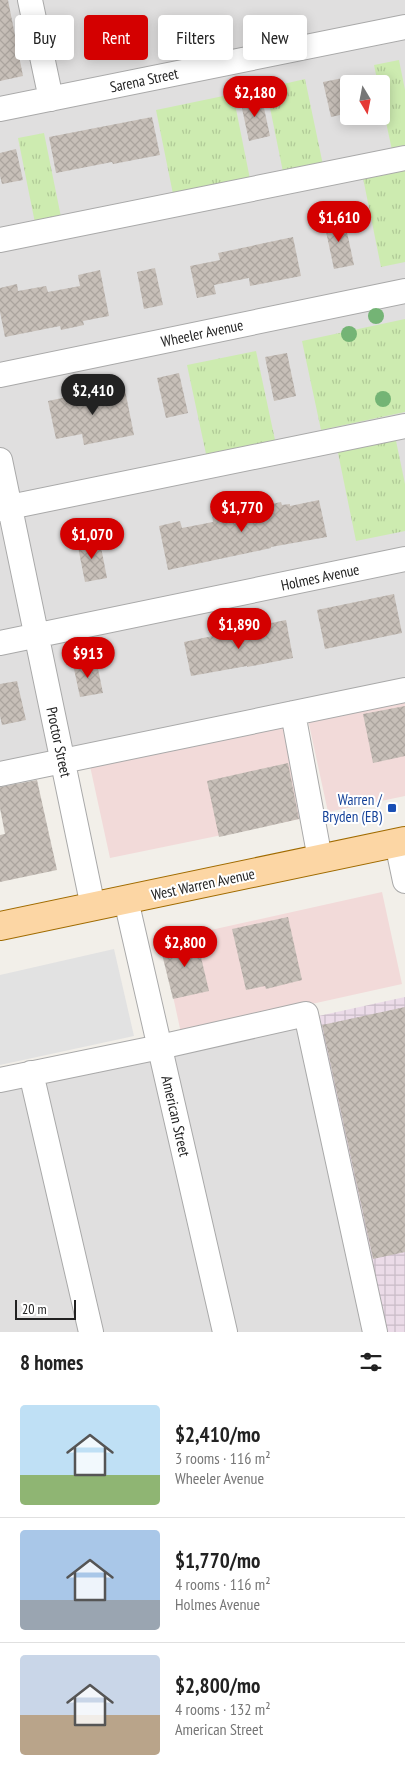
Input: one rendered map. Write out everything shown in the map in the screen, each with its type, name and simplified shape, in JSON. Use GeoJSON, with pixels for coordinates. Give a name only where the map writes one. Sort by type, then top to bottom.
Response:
{"type":"FeatureCollection","features":[{"type":"Feature","properties":{"kind":"main road","name":"West Warren Avenue"},"geometry":{"type":"LineString","coordinates":[[0,926],[401,842]]}},
{"type":"Feature","properties":{"kind":"street"},"geometry":{"type":"LineString","coordinates":[[30,0],[51,99]]}},
{"type":"Feature","properties":{"kind":"street","name":"Sarena Street"},"geometry":{"type":"LineString","coordinates":[[0,109],[405,27]]}},
{"type":"Feature","properties":{"kind":"street"},"geometry":{"type":"LineString","coordinates":[[0,240],[405,158]]}},
{"type":"Feature","properties":{"kind":"street","name":"Wheeler Avenue"},"geometry":{"type":"LineString","coordinates":[[0,375],[405,291]]}},
{"type":"Feature","properties":{"kind":"street"},"geometry":{"type":"LineString","coordinates":[[5,508],[405,426]]}},
{"type":"Feature","properties":{"kind":"street","name":"Proctor Street"},"geometry":{"type":"LineString","coordinates":[[0,460],[5,508],[36,635],[93,907]]}},
{"type":"Feature","properties":{"kind":"street","name":"Holmes Avenue"},"geometry":{"type":"LineString","coordinates":[[0,643],[405,559]]}},
{"type":"Feature","properties":{"kind":"street"},"geometry":{"type":"LineString","coordinates":[[0,774],[405,690]]}},
{"type":"Feature","properties":{"kind":"street"},"geometry":{"type":"LineString","coordinates":[[293,713],[320,859]]}},
{"type":"Feature","properties":{"kind":"street"},"geometry":{"type":"LineString","coordinates":[[401,842],[405,881]]}},
{"type":"Feature","properties":{"kind":"street","name":"American Street"},"geometry":{"type":"LineString","coordinates":[[126,900],[225,1332]]}},
{"type":"Feature","properties":{"kind":"street"},"geometry":{"type":"LineString","coordinates":[[0,1080],[306,1014],[375,1332]]}},
{"type":"Feature","properties":{"kind":"street"},"geometry":{"type":"LineString","coordinates":[[31,1073],[91,1332]]}},
{"type":"Feature","properties":{"kind":"shaded area"},"geometry":{"type":"Polygon","coordinates":[[[0,0],[405,0],[405,694],[0,779],[0,0]]]}},
{"type":"Feature","properties":{"kind":"shaded area"},"geometry":{"type":"Polygon","coordinates":[[[405,694],[405,796],[328,812],[307,715],[405,694]]]}},
{"type":"Feature","properties":{"kind":"shaded area"},"geometry":{"type":"Polygon","coordinates":[[[284,725],[304,818],[110,858],[90,766],[284,725]]]}},
{"type":"Feature","properties":{"kind":"shaded area"},"geometry":{"type":"Polygon","coordinates":[[[382,892],[402,984],[181,1033],[161,941],[382,892]]]}},
{"type":"Feature","properties":{"kind":"shaded area"},"geometry":{"type":"Polygon","coordinates":[[[114,949],[134,1036],[0,1065],[0,975],[114,949]]]}},
{"type":"Feature","properties":{"kind":"shaded area"},"geometry":{"type":"Polygon","coordinates":[[[405,997],[405,1332],[384,1332],[314,1017],[405,997]]]}},
{"type":"Feature","properties":{"kind":"shaded area"},"geometry":{"type":"Polygon","coordinates":[[[303,1026],[372,1332],[0,1332],[0,1088],[303,1026]]]}},
{"type":"Feature","properties":{"kind":"green space"},"geometry":{"type":"Polygon","coordinates":[[[399,60],[405,90],[405,147],[392,150],[387,125],[390,125],[390,75],[376,75],[374,65],[399,60]]]}},
{"type":"Feature","properties":{"kind":"green space"},"geometry":{"type":"Polygon","coordinates":[[[305,79],[323,165],[283,172],[266,88],[305,79]]]}},
{"type":"Feature","properties":{"kind":"green space"},"geometry":{"type":"Polygon","coordinates":[[[233,94],[250,179],[173,194],[156,110],[233,94]]]}},
{"type":"Feature","properties":{"kind":"green space"},"geometry":{"type":"Polygon","coordinates":[[[44,133],[61,217],[35,223],[18,138],[44,133]]]}},
{"type":"Feature","properties":{"kind":"green space"},"geometry":{"type":"Polygon","coordinates":[[[405,169],[405,262],[381,267],[363,178],[405,169]]]}},
{"type":"Feature","properties":{"kind":"green space"},"geometry":{"type":"Polygon","coordinates":[[[405,319],[405,412],[321,430],[302,341],[405,319]]]}},
{"type":"Feature","properties":{"kind":"green space"},"geometry":{"type":"Polygon","coordinates":[[[256,351],[275,440],[206,454],[187,365],[256,351]]]}},
{"type":"Feature","properties":{"kind":"green space"},"geometry":{"type":"Polygon","coordinates":[[[395,436],[405,484],[405,531],[356,541],[337,448],[395,436]]]}},
{"type":"Feature","properties":{"kind":"building"},"geometry":{"type":"Polygon","coordinates":[[[0,0],[8,0],[15,35],[15,60],[20,60],[23,76],[0,81],[0,0]]]}},
{"type":"Feature","properties":{"kind":"building"},"geometry":{"type":"Polygon","coordinates":[[[340,79],[340,115],[331,117],[323,82],[340,79]]]}},
{"type":"Feature","properties":{"kind":"building"},"geometry":{"type":"Polygon","coordinates":[[[261,94],[270,136],[249,141],[240,99],[261,94]]]}},
{"type":"Feature","properties":{"kind":"building"},"geometry":{"type":"Polygon","coordinates":[[[152,117],[160,155],[56,173],[49,137],[152,117]]]}},
{"type":"Feature","properties":{"kind":"building"},"geometry":{"type":"Polygon","coordinates":[[[16,149],[23,180],[2,184],[0,153],[16,149]]]}},
{"type":"Feature","properties":{"kind":"building"},"geometry":{"type":"Polygon","coordinates":[[[344,218],[354,265],[334,269],[324,222],[344,218]]]}},
{"type":"Feature","properties":{"kind":"building"},"geometry":{"type":"Polygon","coordinates":[[[293,237],[301,276],[250,286],[249,278],[214,285],[216,294],[197,298],[190,266],[220,260],[218,253],[293,237]]]}},
{"type":"Feature","properties":{"kind":"building"},"geometry":{"type":"Polygon","coordinates":[[[155,268],[163,305],[144,309],[137,272],[155,268]]]}},
{"type":"Feature","properties":{"kind":"building"},"geometry":{"type":"Polygon","coordinates":[[[100,270],[109,316],[83,321],[84,325],[61,330],[60,326],[5,337],[0,312],[0,288],[17,284],[18,291],[46,286],[48,292],[80,286],[78,275],[100,270]]]}},
{"type":"Feature","properties":{"kind":"building"},"geometry":{"type":"Polygon","coordinates":[[[287,353],[296,396],[274,401],[265,357],[287,353]]]}},
{"type":"Feature","properties":{"kind":"building"},"geometry":{"type":"Polygon","coordinates":[[[179,373],[188,413],[166,418],[157,378],[179,373]]]}},
{"type":"Feature","properties":{"kind":"building"},"geometry":{"type":"Polygon","coordinates":[[[124,385],[134,435],[84,445],[82,434],[56,439],[48,401],[124,385]]]}},
{"type":"Feature","properties":{"kind":"building"},"geometry":{"type":"Polygon","coordinates":[[[319,500],[327,537],[271,547],[168,570],[159,526],[180,521],[182,528],[213,522],[212,513],[262,503],[262,506],[281,502],[282,505],[290,504],[290,506],[319,500]]]}},
{"type":"Feature","properties":{"kind":"building"},"geometry":{"type":"Polygon","coordinates":[[[99,537],[107,578],[85,582],[77,542],[99,537]]]}},
{"type":"Feature","properties":{"kind":"building"},"geometry":{"type":"Polygon","coordinates":[[[394,594],[402,633],[325,649],[317,610],[394,594]]]}},
{"type":"Feature","properties":{"kind":"building"},"geometry":{"type":"Polygon","coordinates":[[[286,620],[293,658],[191,676],[184,642],[232,632],[233,637],[267,628],[266,624],[286,620]]]}},
{"type":"Feature","properties":{"kind":"building"},"geometry":{"type":"Polygon","coordinates":[[[94,660],[95,665],[97,664],[103,693],[80,697],[74,669],[80,668],[79,663],[94,660]]]}},
{"type":"Feature","properties":{"kind":"building"},"geometry":{"type":"Polygon","coordinates":[[[17,681],[26,720],[2,725],[0,716],[0,684],[17,681]]]}},
{"type":"Feature","properties":{"kind":"building"},"geometry":{"type":"Polygon","coordinates":[[[405,706],[405,756],[373,763],[363,714],[405,706]]]}},
{"type":"Feature","properties":{"kind":"building"},"geometry":{"type":"Polygon","coordinates":[[[288,763],[299,819],[219,837],[207,781],[288,763]]]}},
{"type":"Feature","properties":{"kind":"building"},"geometry":{"type":"Polygon","coordinates":[[[37,780],[57,870],[0,882],[0,835],[5,834],[0,808],[0,787],[37,780]]]}},
{"type":"Feature","properties":{"kind":"building"},"geometry":{"type":"Polygon","coordinates":[[[288,917],[302,980],[266,989],[265,986],[246,990],[232,929],[288,917]]]}},
{"type":"Feature","properties":{"kind":"building"},"geometry":{"type":"Polygon","coordinates":[[[196,936],[209,991],[173,999],[162,954],[170,943],[196,936]]]}},
{"type":"Feature","properties":{"kind":"building"},"geometry":{"type":"Polygon","coordinates":[[[405,1007],[405,1252],[373,1259],[322,1025],[405,1007]]]}},
{"type":"Feature","properties":{"kind":"place","name":"Warren / Bryden (EB)"},"geometry":{"type":"Point","coordinates":[392,808]}}]}
